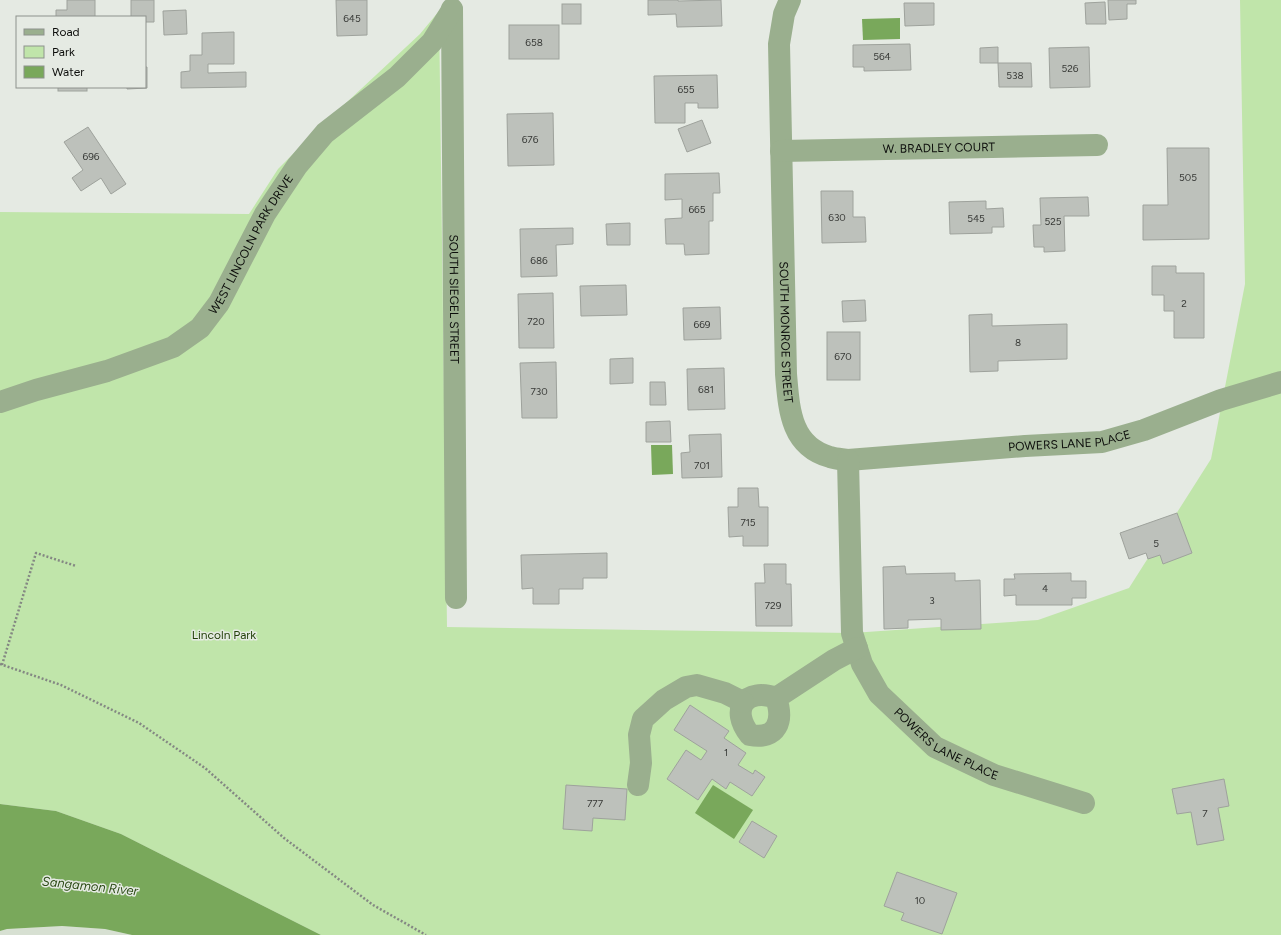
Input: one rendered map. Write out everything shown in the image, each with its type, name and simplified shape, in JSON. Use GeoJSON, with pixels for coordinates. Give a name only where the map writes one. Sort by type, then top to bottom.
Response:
{"type":"FeatureCollection","features":[{"type":"Feature","properties":{"kind":"street","name":"SOUTH MONROE STREET"},"geometry":{"type":"LineString","coordinates":[[790,0],[784,14],[779,44],[786,374],[790,410],[799,436],[812,449],[830,457],[848,460]]}},
{"type":"Feature","properties":{"kind":"street","name":"WEST LINCOLN PARK DRIVE"},"geometry":{"type":"LineString","coordinates":[[0,402],[36,390],[107,371],[173,347],[200,328],[219,303],[265,214],[297,166],[325,133],[397,77],[432,42],[452,5]]}},
{"type":"Feature","properties":{"kind":"street","name":"SOUTH SIEGEL STREET"},"geometry":{"type":"LineString","coordinates":[[452,5],[456,598]]}},
{"type":"Feature","properties":{"kind":"street","name":"W. BRADLEY COURT"},"geometry":{"type":"LineString","coordinates":[[781,151],[1097,144]]}},
{"type":"Feature","properties":{"kind":"street","name":"POWERS LANE PLACE"},"geometry":{"type":"LineString","coordinates":[[848,460],[1025,446],[1102,442],[1144,430],[1221,400],[1281,382]]}},
{"type":"Feature","properties":{"kind":"street"},"geometry":{"type":"LineString","coordinates":[[776,698],[834,660],[855,640],[848,460]]}},
{"type":"Feature","properties":{"kind":"street","name":"POWERS LANE PLACE"},"geometry":{"type":"LineString","coordinates":[[855,640],[862,664],[879,694],[936,747],[994,775],[1084,803]]}},
{"type":"Feature","properties":{"kind":"street"},"geometry":{"type":"LineString","coordinates":[[638,785],[641,763],[639,735],[643,719],[664,700],[686,687],[698,685],[725,693],[743,702]]}},
{"type":"Feature","properties":{"kind":"street"},"geometry":{"type":"LineString","coordinates":[[759,695],[768,695],[776,698],[780,708],[780,719],[776,729],[769,734],[758,736],[750,735],[745,729],[741,720],[740,711],[743,702],[752,696],[759,695]]}},
{"type":"Feature","properties":{"kind":"path"},"geometry":{"type":"LineString","coordinates":[[76,566],[36,554],[1,665],[60,685],[139,724],[205,768],[284,838],[373,905],[426,935]]}},
{"type":"Feature","properties":{"kind":"shaded area"},"geometry":{"type":"Polygon","coordinates":[[[62,926],[105,929],[132,935],[0,935],[0,931],[7,929],[62,926]]]}},
{"type":"Feature","properties":{"kind":"green space","name":"Lincoln Park"},"geometry":{"type":"Polygon","coordinates":[[[1240,0],[1281,0],[1281,935],[321,935],[121,834],[56,811],[0,804],[0,212],[249,214],[278,169],[317,130],[420,34],[439,11],[447,627],[852,633],[1038,620],[1129,588],[1211,459],[1245,284],[1240,0]]]}},
{"type":"Feature","properties":{"kind":"water"},"geometry":{"type":"Polygon","coordinates":[[[900,18],[900,39],[863,40],[862,19],[900,18]]]}},
{"type":"Feature","properties":{"kind":"water"},"geometry":{"type":"Polygon","coordinates":[[[651,445],[672,445],[673,474],[652,475],[651,445]]]}},
{"type":"Feature","properties":{"kind":"water"},"geometry":{"type":"Polygon","coordinates":[[[713,785],[753,810],[734,839],[695,813],[713,785]]]}},
{"type":"Feature","properties":{"kind":"water","name":"Sangamon River"},"geometry":{"type":"Polygon","coordinates":[[[0,804],[56,811],[121,834],[321,935],[132,935],[105,929],[62,926],[7,929],[0,931],[0,804]]]}},
{"type":"Feature","properties":{"kind":"building"},"geometry":{"type":"Polygon","coordinates":[[[67,0],[95,0],[95,16],[56,16],[56,10],[67,10],[67,0]]]}},
{"type":"Feature","properties":{"kind":"building"},"geometry":{"type":"Polygon","coordinates":[[[131,0],[154,0],[154,22],[146,22],[146,16],[131,16],[131,0]]]}},
{"type":"Feature","properties":{"kind":"building"},"geometry":{"type":"Polygon","coordinates":[[[336,0],[367,0],[367,35],[337,36],[336,0]]]}},
{"type":"Feature","properties":{"kind":"building"},"geometry":{"type":"Polygon","coordinates":[[[648,0],[721,0],[722,26],[677,27],[676,14],[648,15],[648,0]]]}},
{"type":"Feature","properties":{"kind":"building"},"geometry":{"type":"Polygon","coordinates":[[[1108,0],[1136,0],[1136,4],[1127,4],[1127,19],[1109,20],[1108,0]]]}},
{"type":"Feature","properties":{"kind":"building"},"geometry":{"type":"Polygon","coordinates":[[[1105,2],[1106,24],[1086,24],[1085,3],[1105,2]]]}},
{"type":"Feature","properties":{"kind":"building"},"geometry":{"type":"Polygon","coordinates":[[[904,3],[934,3],[934,25],[905,26],[904,3]]]}},
{"type":"Feature","properties":{"kind":"building"},"geometry":{"type":"Polygon","coordinates":[[[562,4],[581,4],[581,24],[562,24],[562,4]]]}},
{"type":"Feature","properties":{"kind":"building"},"geometry":{"type":"Polygon","coordinates":[[[186,10],[187,34],[164,35],[163,11],[186,10]]]}},
{"type":"Feature","properties":{"kind":"building"},"geometry":{"type":"Polygon","coordinates":[[[509,25],[559,25],[559,59],[509,59],[509,25]]]}},
{"type":"Feature","properties":{"kind":"building"},"geometry":{"type":"Polygon","coordinates":[[[234,32],[234,64],[208,64],[208,73],[246,72],[246,87],[181,88],[181,72],[190,71],[190,55],[202,55],[202,33],[234,32]]]}},
{"type":"Feature","properties":{"kind":"building"},"geometry":{"type":"Polygon","coordinates":[[[910,44],[911,70],[864,71],[864,67],[853,67],[853,45],[910,44]]]}},
{"type":"Feature","properties":{"kind":"building"},"geometry":{"type":"Polygon","coordinates":[[[998,47],[998,63],[980,63],[980,48],[998,47]]]}},
{"type":"Feature","properties":{"kind":"building"},"geometry":{"type":"Polygon","coordinates":[[[1089,47],[1090,87],[1050,88],[1049,48],[1089,47]]]}},
{"type":"Feature","properties":{"kind":"building"},"geometry":{"type":"Polygon","coordinates":[[[998,63],[1031,63],[1032,87],[999,87],[998,63]]]}},
{"type":"Feature","properties":{"kind":"building"},"geometry":{"type":"Polygon","coordinates":[[[147,67],[147,88],[127,89],[146,88],[147,67]]]}},
{"type":"Feature","properties":{"kind":"building"},"geometry":{"type":"Polygon","coordinates":[[[717,75],[718,108],[698,108],[698,103],[685,103],[685,123],[655,123],[654,76],[717,75]]]}},
{"type":"Feature","properties":{"kind":"building"},"geometry":{"type":"Polygon","coordinates":[[[58,88],[87,88],[87,91],[58,91],[58,88]]]}},
{"type":"Feature","properties":{"kind":"building"},"geometry":{"type":"Polygon","coordinates":[[[553,113],[554,165],[508,166],[507,114],[553,113]]]}},
{"type":"Feature","properties":{"kind":"building"},"geometry":{"type":"Polygon","coordinates":[[[702,120],[711,143],[687,152],[678,129],[702,120]]]}},
{"type":"Feature","properties":{"kind":"building"},"geometry":{"type":"Polygon","coordinates":[[[88,127],[126,184],[111,194],[101,178],[81,191],[72,178],[83,170],[64,142],[88,127]]]}},
{"type":"Feature","properties":{"kind":"building"},"geometry":{"type":"Polygon","coordinates":[[[1167,148],[1209,148],[1209,239],[1143,240],[1143,205],[1168,205],[1167,148]]]}},
{"type":"Feature","properties":{"kind":"building"},"geometry":{"type":"Polygon","coordinates":[[[719,173],[720,193],[713,193],[713,221],[709,221],[709,254],[685,255],[684,244],[666,244],[665,219],[682,218],[682,199],[665,200],[665,174],[719,173]]]}},
{"type":"Feature","properties":{"kind":"building"},"geometry":{"type":"Polygon","coordinates":[[[821,191],[853,191],[853,217],[865,217],[866,242],[822,243],[821,191]]]}},
{"type":"Feature","properties":{"kind":"building"},"geometry":{"type":"Polygon","coordinates":[[[1088,197],[1089,216],[1064,216],[1065,251],[1044,252],[1044,247],[1034,247],[1033,225],[1041,225],[1040,198],[1088,197]]]}},
{"type":"Feature","properties":{"kind":"building"},"geometry":{"type":"Polygon","coordinates":[[[986,201],[986,209],[1003,208],[1004,227],[992,227],[992,233],[950,234],[949,202],[986,201]]]}},
{"type":"Feature","properties":{"kind":"building"},"geometry":{"type":"Polygon","coordinates":[[[630,223],[630,245],[607,245],[606,224],[630,223]]]}},
{"type":"Feature","properties":{"kind":"building"},"geometry":{"type":"Polygon","coordinates":[[[573,228],[573,244],[556,245],[557,276],[521,277],[520,229],[573,228]]]}},
{"type":"Feature","properties":{"kind":"building"},"geometry":{"type":"Polygon","coordinates":[[[1152,266],[1176,266],[1176,273],[1204,273],[1204,338],[1174,338],[1174,311],[1164,311],[1164,295],[1152,295],[1152,266]]]}},
{"type":"Feature","properties":{"kind":"building"},"geometry":{"type":"Polygon","coordinates":[[[626,285],[627,315],[581,316],[580,286],[626,285]]]}},
{"type":"Feature","properties":{"kind":"building"},"geometry":{"type":"Polygon","coordinates":[[[553,293],[554,348],[519,348],[518,294],[553,293]]]}},
{"type":"Feature","properties":{"kind":"building"},"geometry":{"type":"Polygon","coordinates":[[[865,300],[866,321],[843,322],[842,301],[865,300]]]}},
{"type":"Feature","properties":{"kind":"building"},"geometry":{"type":"Polygon","coordinates":[[[720,307],[721,339],[684,340],[683,308],[720,307]]]}},
{"type":"Feature","properties":{"kind":"building"},"geometry":{"type":"Polygon","coordinates":[[[992,314],[992,326],[1067,324],[1067,359],[998,361],[998,371],[970,372],[969,315],[992,314]]]}},
{"type":"Feature","properties":{"kind":"building"},"geometry":{"type":"Polygon","coordinates":[[[827,332],[860,332],[860,380],[827,380],[827,332]]]}},
{"type":"Feature","properties":{"kind":"building"},"geometry":{"type":"Polygon","coordinates":[[[633,358],[633,383],[610,384],[610,359],[633,358]]]}},
{"type":"Feature","properties":{"kind":"building"},"geometry":{"type":"Polygon","coordinates":[[[556,362],[557,418],[522,418],[520,363],[556,362]]]}},
{"type":"Feature","properties":{"kind":"building"},"geometry":{"type":"Polygon","coordinates":[[[724,368],[725,409],[688,410],[687,369],[724,368]]]}},
{"type":"Feature","properties":{"kind":"building"},"geometry":{"type":"Polygon","coordinates":[[[650,382],[665,382],[666,405],[650,405],[650,382]]]}},
{"type":"Feature","properties":{"kind":"building"},"geometry":{"type":"Polygon","coordinates":[[[670,421],[671,442],[646,442],[646,422],[670,421]]]}},
{"type":"Feature","properties":{"kind":"building"},"geometry":{"type":"Polygon","coordinates":[[[721,434],[722,477],[682,478],[681,453],[690,452],[689,435],[721,434]]]}},
{"type":"Feature","properties":{"kind":"building"},"geometry":{"type":"Polygon","coordinates":[[[738,488],[758,488],[759,507],[768,507],[768,546],[743,546],[743,536],[729,537],[728,507],[738,507],[738,488]]]}},
{"type":"Feature","properties":{"kind":"building"},"geometry":{"type":"Polygon","coordinates":[[[1177,513],[1192,553],[1163,564],[1160,555],[1148,559],[1146,553],[1129,559],[1120,533],[1177,513]]]}},
{"type":"Feature","properties":{"kind":"building"},"geometry":{"type":"Polygon","coordinates":[[[607,553],[607,578],[583,578],[583,589],[559,589],[559,604],[533,604],[533,588],[522,589],[521,555],[607,553]]]}},
{"type":"Feature","properties":{"kind":"building"},"geometry":{"type":"Polygon","coordinates":[[[764,564],[786,564],[786,584],[791,584],[792,626],[756,626],[755,583],[765,583],[764,564]]]}},
{"type":"Feature","properties":{"kind":"building"},"geometry":{"type":"Polygon","coordinates":[[[905,566],[906,574],[955,573],[955,581],[980,580],[981,629],[941,630],[941,619],[908,620],[908,628],[884,629],[883,567],[905,566]]]}},
{"type":"Feature","properties":{"kind":"building"},"geometry":{"type":"Polygon","coordinates":[[[1071,573],[1071,581],[1086,581],[1086,598],[1072,598],[1072,605],[1016,605],[1016,595],[1004,596],[1004,579],[1015,579],[1014,574],[1071,573]]]}},
{"type":"Feature","properties":{"kind":"building"},"geometry":{"type":"Polygon","coordinates":[[[690,705],[729,731],[724,738],[746,753],[738,765],[753,774],[755,770],[765,777],[752,796],[730,782],[726,789],[712,779],[698,800],[667,779],[686,750],[701,760],[707,751],[674,730],[690,705]]]}},
{"type":"Feature","properties":{"kind":"building"},"geometry":{"type":"Polygon","coordinates":[[[1224,779],[1229,806],[1218,808],[1224,840],[1197,845],[1191,812],[1177,814],[1172,789],[1224,779]]]}},
{"type":"Feature","properties":{"kind":"building"},"geometry":{"type":"Polygon","coordinates":[[[566,785],[627,789],[625,820],[593,818],[592,831],[563,829],[566,785]]]}},
{"type":"Feature","properties":{"kind":"building"},"geometry":{"type":"Polygon","coordinates":[[[752,821],[777,836],[764,858],[739,842],[752,821]]]}},
{"type":"Feature","properties":{"kind":"building"},"geometry":{"type":"Polygon","coordinates":[[[897,872],[957,893],[942,934],[901,920],[904,913],[884,906],[897,872]]]}}]}
